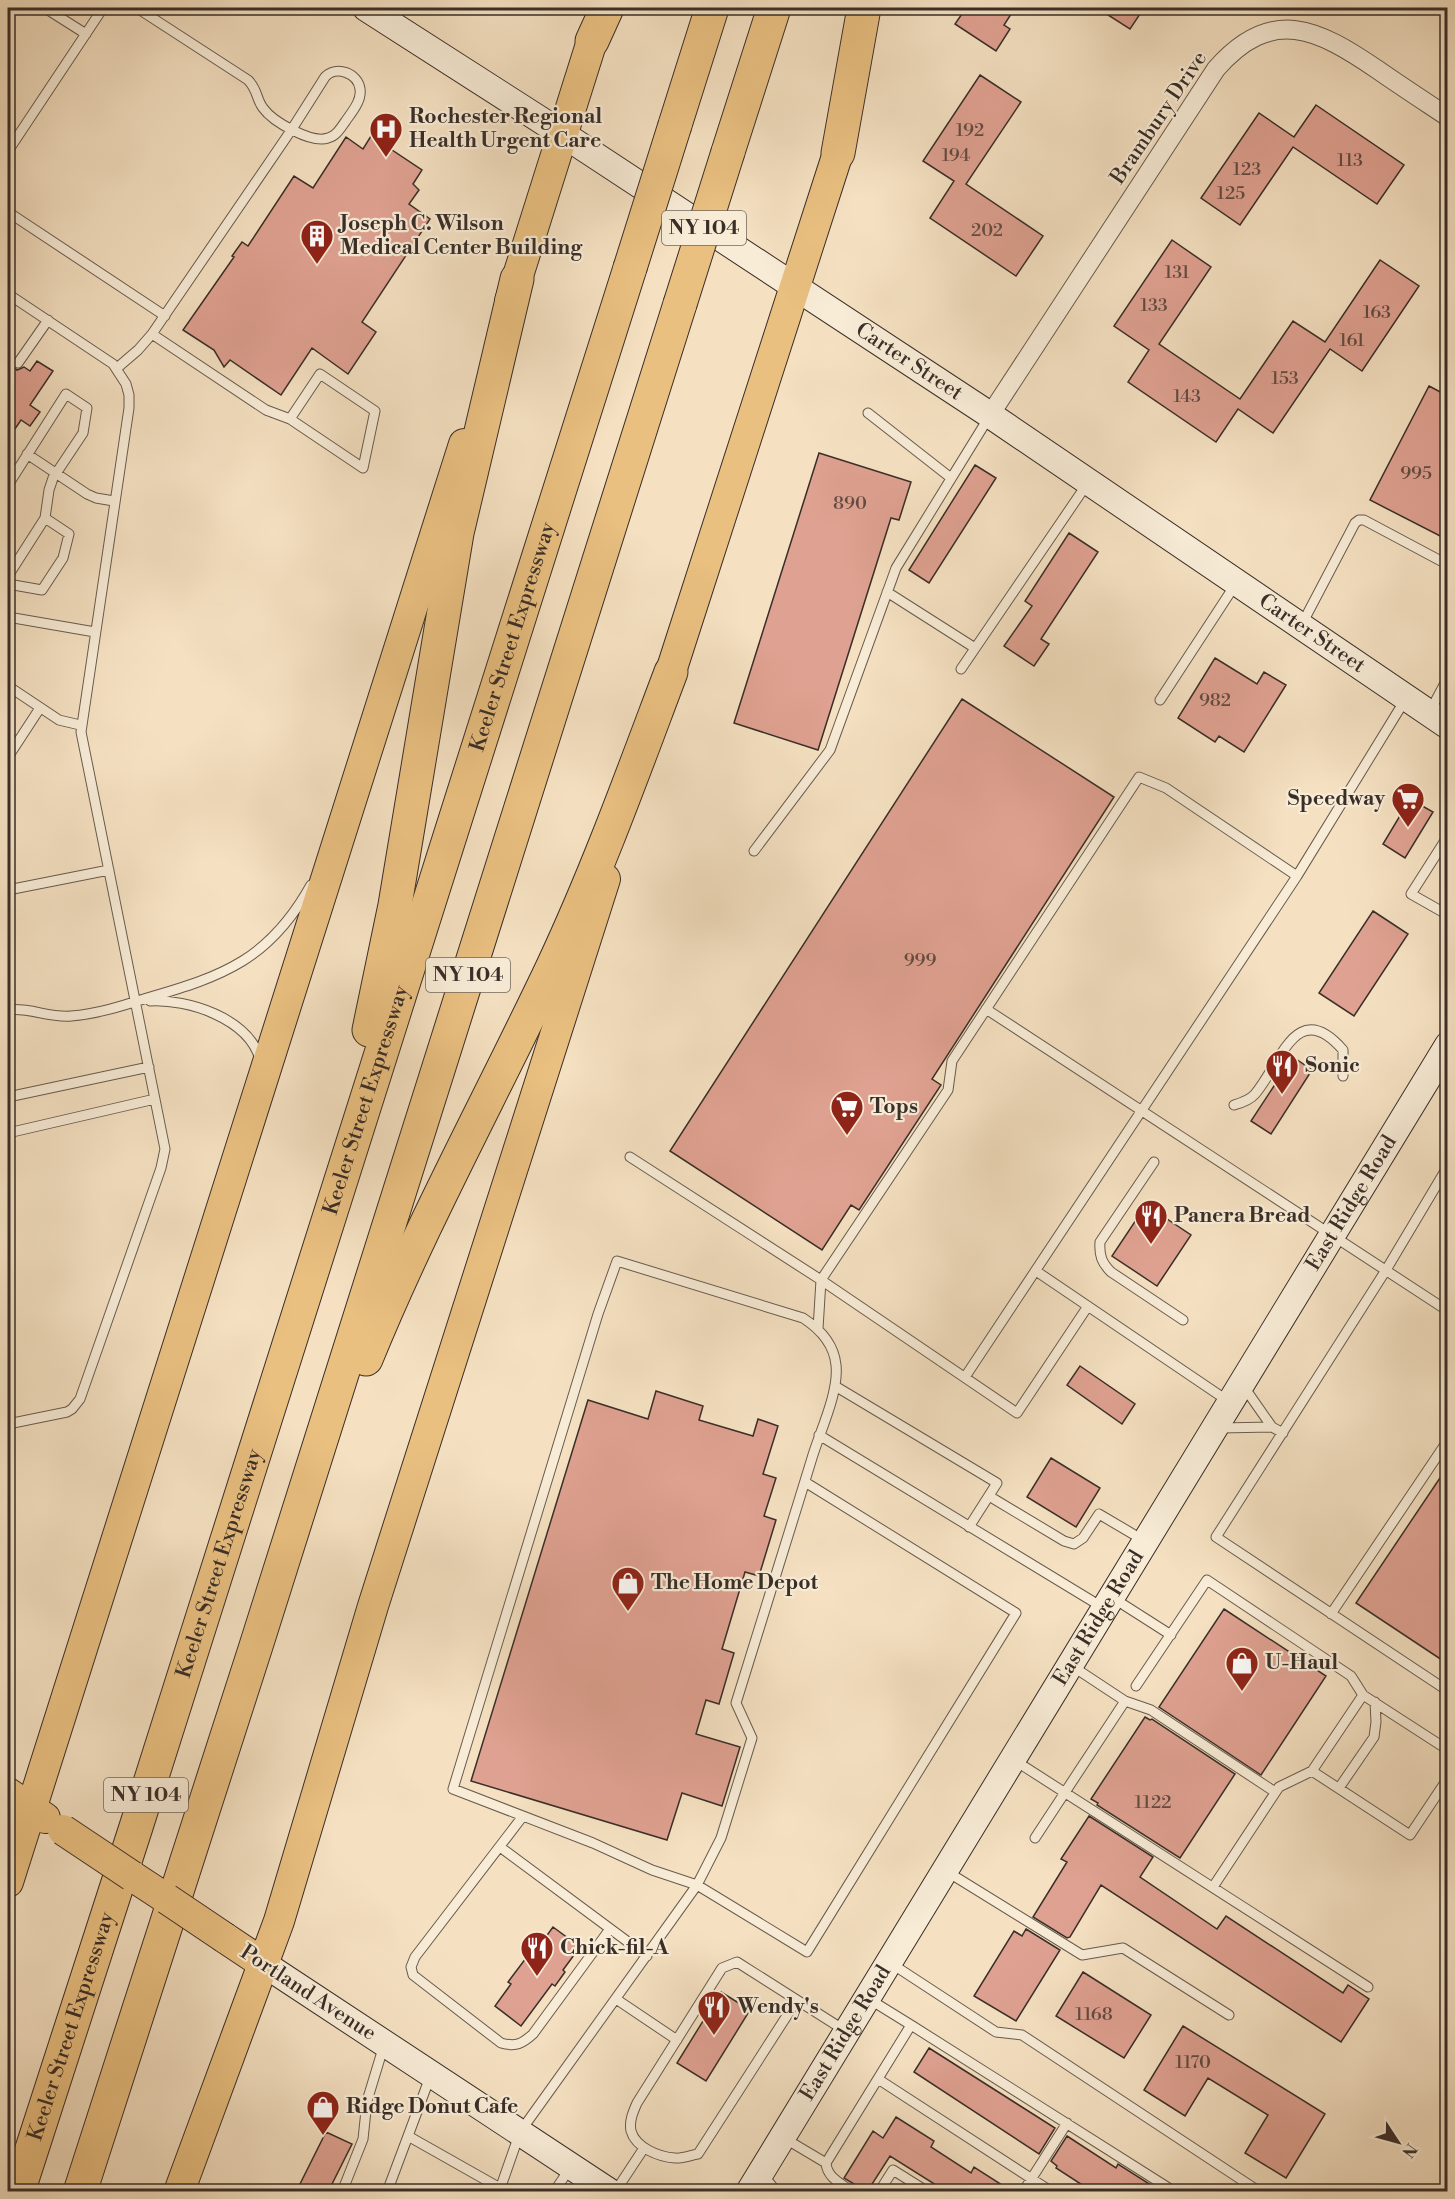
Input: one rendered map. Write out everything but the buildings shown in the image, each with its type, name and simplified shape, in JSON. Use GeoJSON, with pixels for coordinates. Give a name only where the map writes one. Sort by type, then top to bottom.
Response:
{"type":"FeatureCollection","features":[{"type":"Feature","properties":{"kind":"highway"},"geometry":{"type":"LineString","coordinates":[[592,41],[605,8]]}},
{"type":"Feature","properties":{"kind":"highway","name":"Keeler Street Expressway"},"geometry":{"type":"LineString","coordinates":[[20,2184],[265,1420],[712,8]]}},
{"type":"Feature","properties":{"kind":"highway","name":"NY 104"},"geometry":{"type":"LineString","coordinates":[[80,2192],[256,1646],[774,8]]}},
{"type":"Feature","properties":{"kind":"highway"},"geometry":{"type":"LineString","coordinates":[[838,153],[864,8]]}},
{"type":"Feature","properties":{"kind":"highway"},"geometry":{"type":"LineString","coordinates":[[265,1420],[349,1113],[378,991],[395,905],[457,533],[517,279]]}},
{"type":"Feature","properties":{"kind":"highway"},"geometry":{"type":"LineString","coordinates":[[256,1646],[377,1333],[568,932],[612,827],[671,672]]}},
{"type":"Feature","properties":{"kind":"main road","name":"Carter Street"},"geometry":{"type":"LineString","coordinates":[[366,8],[561,133],[990,415],[1438,719]]}},
{"type":"Feature","properties":{"kind":"main road"},"geometry":{"type":"LineString","coordinates":[[179,2192],[264,1964],[289,1889],[373,1606],[838,153],[880,8]]}},
{"type":"Feature","properties":{"kind":"main road"},"geometry":{"type":"LineString","coordinates":[[8,1882],[19,1801],[259,1091],[592,41]]}},
{"type":"Feature","properties":{"kind":"main road","name":"East Ridge Road"},"geometry":{"type":"LineString","coordinates":[[755,2182],[1448,1045]]}},
{"type":"Feature","properties":{"kind":"main road","name":"Portland Avenue"},"geometry":{"type":"LineString","coordinates":[[19,1801],[610,2192]]}},
{"type":"Feature","properties":{"kind":"street","name":"Brambury Drive"},"geometry":{"type":"LineString","coordinates":[[990,415],[1216,69],[1239,46],[1253,37],[1278,30],[1303,30],[1345,47],[1448,117]]}},
{"type":"Feature","properties":{"kind":"lane"},"geometry":{"type":"LineString","coordinates":[[45,8],[86,34]]}},
{"type":"Feature","properties":{"kind":"lane"},"geometry":{"type":"LineString","coordinates":[[8,151],[103,8]]}},
{"type":"Feature","properties":{"kind":"lane"},"geometry":{"type":"LineString","coordinates":[[117,368],[138,350],[165,316],[292,129],[329,73],[342,71],[356,80],[361,94],[335,135],[321,140],[309,137],[292,129],[262,108],[258,92],[248,80],[137,8]]}},
{"type":"Feature","properties":{"kind":"lane"},"geometry":{"type":"LineString","coordinates":[[8,212],[165,316]]}},
{"type":"Feature","properties":{"kind":"lane"},"geometry":{"type":"LineString","coordinates":[[8,294],[106,358],[117,368],[126,384],[129,400],[81,725],[81,738],[164,1142],[164,1161],[84,1391],[76,1405],[67,1412],[8,1424]]}},
{"type":"Feature","properties":{"kind":"lane"},"geometry":{"type":"LineString","coordinates":[[18,363],[48,320]]}},
{"type":"Feature","properties":{"kind":"lane"},"geometry":{"type":"LineString","coordinates":[[152,334],[266,410],[290,419],[363,468],[375,411],[329,380],[320,374],[290,419]]}},
{"type":"Feature","properties":{"kind":"lane"},"geometry":{"type":"LineString","coordinates":[[8,485],[66,394],[87,408],[83,433],[56,473],[49,490],[45,518],[8,576]]}},
{"type":"Feature","properties":{"kind":"lane"},"geometry":{"type":"LineString","coordinates":[[868,413],[951,478]]}},
{"type":"Feature","properties":{"kind":"lane"},"geometry":{"type":"LineString","coordinates":[[754,851],[830,750],[896,568],[990,415]]}},
{"type":"Feature","properties":{"kind":"lane"},"geometry":{"type":"LineString","coordinates":[[27,454],[96,498],[114,501]]}},
{"type":"Feature","properties":{"kind":"lane"},"geometry":{"type":"LineString","coordinates":[[961,669],[1089,482]]}},
{"type":"Feature","properties":{"kind":"lane"},"geometry":{"type":"LineString","coordinates":[[8,584],[42,590],[63,558],[69,534],[45,518]]}},
{"type":"Feature","properties":{"kind":"lane"},"geometry":{"type":"LineString","coordinates":[[1301,627],[1359,520],[1364,520],[1441,561],[1448,562]]}},
{"type":"Feature","properties":{"kind":"lane"},"geometry":{"type":"LineString","coordinates":[[1160,700],[1236,583]]}},
{"type":"Feature","properties":{"kind":"lane"},"geometry":{"type":"LineString","coordinates":[[887,592],[975,648]]}},
{"type":"Feature","properties":{"kind":"lane"},"geometry":{"type":"LineString","coordinates":[[8,618],[95,632]]}},
{"type":"Feature","properties":{"kind":"lane"},"geometry":{"type":"LineString","coordinates":[[1438,719],[1445,683],[1448,684]]}},
{"type":"Feature","properties":{"kind":"lane"},"geometry":{"type":"LineString","coordinates":[[8,686],[59,720],[81,725]]}},
{"type":"Feature","properties":{"kind":"lane"},"geometry":{"type":"LineString","coordinates":[[965,1377],[1297,876],[1406,698]]}},
{"type":"Feature","properties":{"kind":"lane"},"geometry":{"type":"LineString","coordinates":[[8,757],[40,708]]}},
{"type":"Feature","properties":{"kind":"lane"},"geometry":{"type":"LineString","coordinates":[[818,1329],[821,1280],[948,1090],[952,1061],[1138,777],[1166,788],[1297,876]]}},
{"type":"Feature","properties":{"kind":"lane"},"geometry":{"type":"LineString","coordinates":[[8,1010],[19,1009],[53,1016],[70,1016],[112,1009],[205,981],[231,969],[255,953],[282,927],[299,905],[344,825]]}},
{"type":"Feature","properties":{"kind":"lane"},"geometry":{"type":"LineString","coordinates":[[1448,836],[1412,894],[1448,915]]}},
{"type":"Feature","properties":{"kind":"lane"},"geometry":{"type":"LineString","coordinates":[[8,890],[109,870]]}},
{"type":"Feature","properties":{"kind":"lane"},"geometry":{"type":"LineString","coordinates":[[135,1002],[179,1003],[221,1017],[234,1024],[252,1041],[259,1055],[261,1070],[259,1091]]}},
{"type":"Feature","properties":{"kind":"lane"},"geometry":{"type":"LineString","coordinates":[[986,1009],[1448,1311]]}},
{"type":"Feature","properties":{"kind":"lane"},"geometry":{"type":"LineString","coordinates":[[1234,1105],[1253,1096],[1294,1035],[1306,1030],[1321,1030],[1343,1050],[1343,1076]]}},
{"type":"Feature","properties":{"kind":"lane"},"geometry":{"type":"LineString","coordinates":[[8,1097],[149,1067]]}},
{"type":"Feature","properties":{"kind":"lane"},"geometry":{"type":"LineString","coordinates":[[8,1133],[155,1099]]}},
{"type":"Feature","properties":{"kind":"lane"},"geometry":{"type":"LineString","coordinates":[[630,1157],[821,1280],[1017,1413],[1088,1306]]}},
{"type":"Feature","properties":{"kind":"lane"},"geometry":{"type":"LineString","coordinates":[[1154,1162],[1100,1242],[1099,1252],[1102,1263],[1111,1272],[1183,1320]]}},
{"type":"Feature","properties":{"kind":"lane"},"geometry":{"type":"LineString","coordinates":[[1446,1171],[1386,1270],[1216,1537],[1448,1691]]}},
{"type":"Feature","properties":{"kind":"lane"},"geometry":{"type":"LineString","coordinates":[[408,2136],[499,2190],[520,2132],[698,1885],[721,1838],[752,1738],[736,1704],[819,1435],[835,1386],[836,1363],[831,1347],[818,1329],[791,1314],[617,1261],[598,1314],[453,1789],[593,1843],[652,1870],[698,1885],[807,1952],[1016,1613],[805,1482]]}},
{"type":"Feature","properties":{"kind":"lane"},"geometry":{"type":"LineString","coordinates":[[1036,1271],[1088,1306],[1236,1393],[1272,1426],[1283,1432]]}},
{"type":"Feature","properties":{"kind":"lane"},"geometry":{"type":"LineString","coordinates":[[835,1386],[997,1482],[969,1527]]}},
{"type":"Feature","properties":{"kind":"lane"},"geometry":{"type":"LineString","coordinates":[[1214,1428],[1272,1426]]}},
{"type":"Feature","properties":{"kind":"lane"},"geometry":{"type":"LineString","coordinates":[[819,1435],[969,1527],[1171,1635]]}},
{"type":"Feature","properties":{"kind":"lane"},"geometry":{"type":"LineString","coordinates":[[1331,1614],[1444,1446],[1448,1445]]}},
{"type":"Feature","properties":{"kind":"lane"},"geometry":{"type":"LineString","coordinates":[[988,1496],[1064,1541],[1074,1544],[1083,1538],[1099,1514],[1145,1541]]}},
{"type":"Feature","properties":{"kind":"lane"},"geometry":{"type":"LineString","coordinates":[[1136,1686],[1207,1581],[1352,1676],[1363,1695],[1448,1750]]}},
{"type":"Feature","properties":{"kind":"lane"},"geometry":{"type":"LineString","coordinates":[[1070,1665],[1125,1701],[1151,1710],[1275,1792]]}},
{"type":"Feature","properties":{"kind":"lane"},"geometry":{"type":"LineString","coordinates":[[1213,1887],[1278,1787],[1312,1771],[1363,1695]]}},
{"type":"Feature","properties":{"kind":"lane"},"geometry":{"type":"LineString","coordinates":[[1035,1838],[1125,1701]]}},
{"type":"Feature","properties":{"kind":"lane"},"geometry":{"type":"LineString","coordinates":[[1339,1788],[1374,1737],[1375,1702]]}},
{"type":"Feature","properties":{"kind":"lane"},"geometry":{"type":"LineString","coordinates":[[1012,1759],[1368,1987]]}},
{"type":"Feature","properties":{"kind":"lane"},"geometry":{"type":"LineString","coordinates":[[1312,1771],[1410,1835],[1448,1778]]}},
{"type":"Feature","properties":{"kind":"lane"},"geometry":{"type":"LineString","coordinates":[[523,1816],[415,1958],[411,1967],[413,1975],[501,2043],[512,2046],[523,2043],[533,2034],[610,1929]]}},
{"type":"Feature","properties":{"kind":"lane"},"geometry":{"type":"LineString","coordinates":[[500,1847],[647,1956]]}},
{"type":"Feature","properties":{"kind":"lane"},"geometry":{"type":"LineString","coordinates":[[944,1870],[1082,1955],[1123,1948],[1229,2016]]}},
{"type":"Feature","properties":{"kind":"lane"},"geometry":{"type":"LineString","coordinates":[[797,2000],[698,2154],[677,2159],[657,2155],[644,2148],[632,2133],[631,2118],[636,2103],[723,1968],[737,1962],[846,2031]]}},
{"type":"Feature","properties":{"kind":"lane"},"geometry":{"type":"LineString","coordinates":[[889,1962],[996,2032],[1022,2035],[1260,2192]]}},
{"type":"Feature","properties":{"kind":"lane"},"geometry":{"type":"LineString","coordinates":[[867,1998],[1175,2192]]}},
{"type":"Feature","properties":{"kind":"lane"},"geometry":{"type":"LineString","coordinates":[[616,1999],[677,2040]]}},
{"type":"Feature","properties":{"kind":"lane"},"geometry":{"type":"LineString","coordinates":[[825,2163],[911,2025]]}},
{"type":"Feature","properties":{"kind":"lane"},"geometry":{"type":"LineString","coordinates":[[342,2192],[363,2139],[367,2101],[385,2043]]}},
{"type":"Feature","properties":{"kind":"lane"},"geometry":{"type":"LineString","coordinates":[[387,2192],[431,2074]]}},
{"type":"Feature","properties":{"kind":"lane"},"geometry":{"type":"LineString","coordinates":[[878,2079],[1052,2192]]}},
{"type":"Feature","properties":{"kind":"lane"},"geometry":{"type":"LineString","coordinates":[[1023,2192],[1067,2123]]}},
{"type":"Feature","properties":{"kind":"lane"},"geometry":{"type":"LineString","coordinates":[[782,2137],[825,2163],[831,2176],[853,2192]]}},
{"type":"Feature","properties":{"kind":"lane"},"geometry":{"type":"LineString","coordinates":[[615,2192],[644,2148]]}},
{"type":"Feature","properties":{"kind":"lane"},"geometry":{"type":"LineString","coordinates":[[554,2192],[571,2166]]}},
{"type":"Feature","properties":{"kind":"lane"},"geometry":{"type":"LineString","coordinates":[[879,2192],[893,2170],[928,2192]]}},
{"type":"Feature","properties":{"kind":"lane"},"geometry":{"type":"LineString","coordinates":[[755,2182],[777,2192]]}},
{"type":"Feature","properties":{"kind":"place","name":"Rochester Regional Health Urgent Care"},"geometry":{"type":"Point","coordinates":[386,158]}},
{"type":"Feature","properties":{"kind":"place","name":"Joseph C. Wilson Medical Center Building"},"geometry":{"type":"Point","coordinates":[317,265]}},
{"type":"Feature","properties":{"kind":"place","name":"Speedway"},"geometry":{"type":"Point","coordinates":[1408,828]}},
{"type":"Feature","properties":{"kind":"place","name":"Sonic"},"geometry":{"type":"Point","coordinates":[1282,1095]}},
{"type":"Feature","properties":{"kind":"place","name":"Tops"},"geometry":{"type":"Point","coordinates":[847,1136]}},
{"type":"Feature","properties":{"kind":"place","name":"Panera Bread"},"geometry":{"type":"Point","coordinates":[1151,1245]}},
{"type":"Feature","properties":{"kind":"place","name":"The Home Depot"},"geometry":{"type":"Point","coordinates":[628,1612]}},
{"type":"Feature","properties":{"kind":"place","name":"U-Haul"},"geometry":{"type":"Point","coordinates":[1242,1692]}},
{"type":"Feature","properties":{"kind":"place","name":"Chick-fil-A"},"geometry":{"type":"Point","coordinates":[537,1977]}},
{"type":"Feature","properties":{"kind":"place","name":"Wendy's"},"geometry":{"type":"Point","coordinates":[714,2036]}},
{"type":"Feature","properties":{"kind":"place","name":"Ridge Donut Cafe"},"geometry":{"type":"Point","coordinates":[323,2136]}}]}
